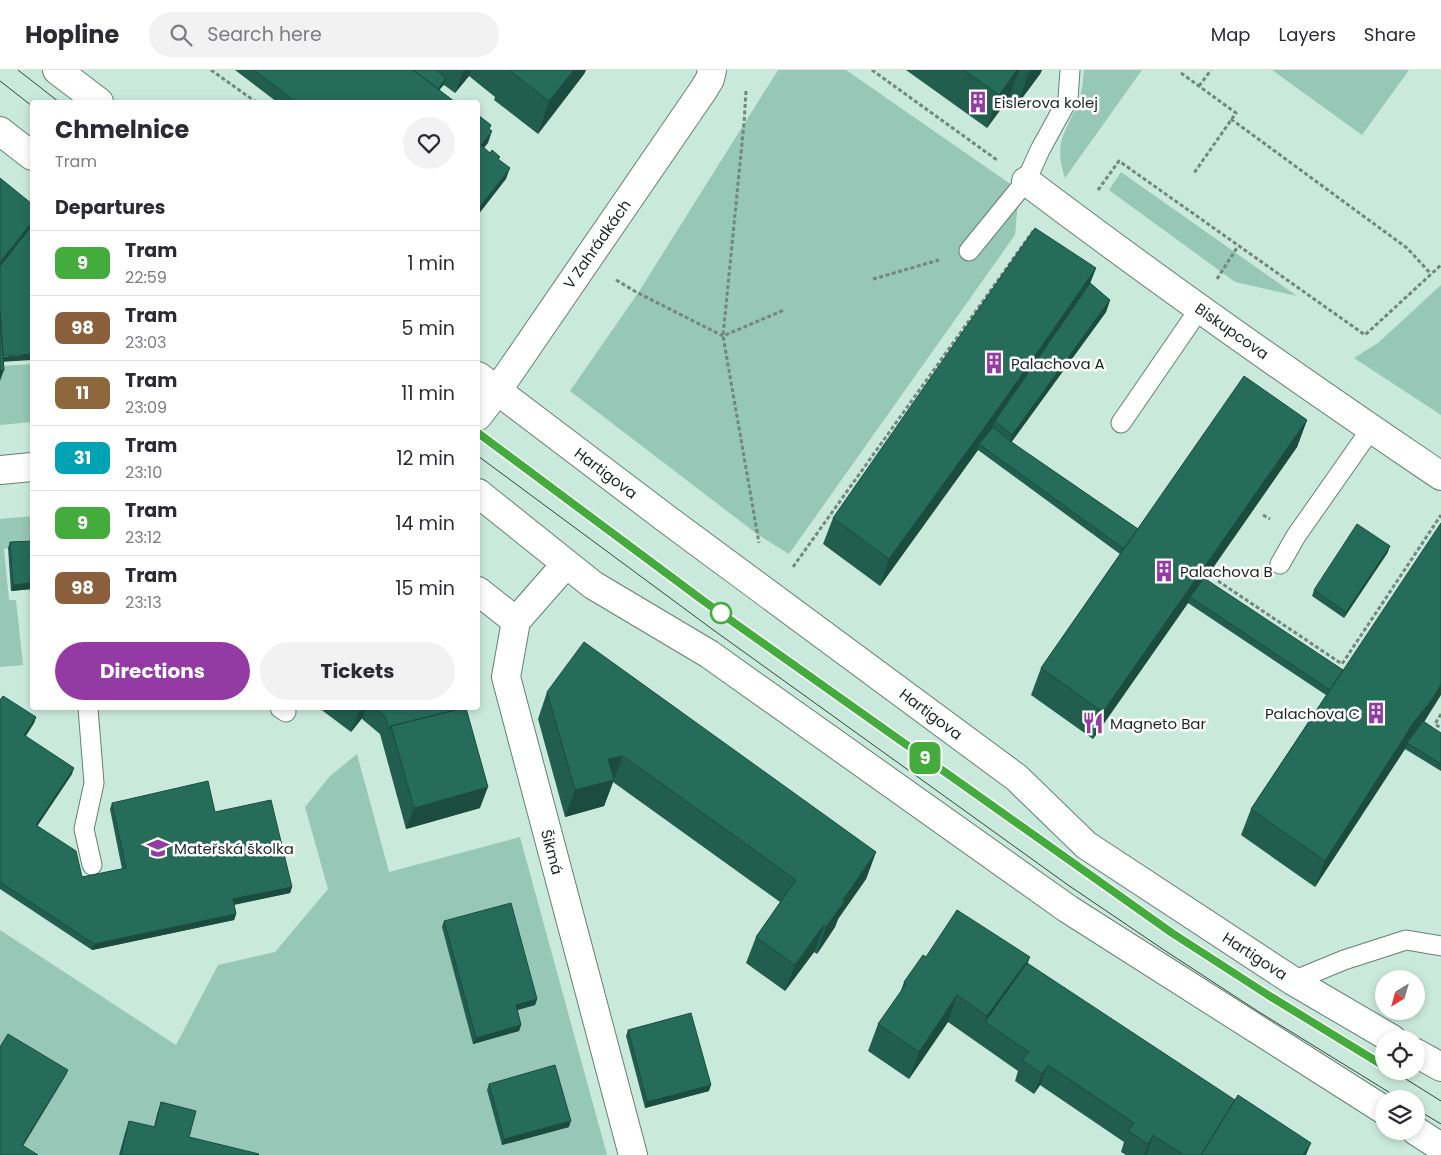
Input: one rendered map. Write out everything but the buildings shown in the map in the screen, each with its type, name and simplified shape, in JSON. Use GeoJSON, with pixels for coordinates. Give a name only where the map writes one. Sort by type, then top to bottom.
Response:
{"type":"FeatureCollection","features":[{"type":"Feature","properties":{"kind":"main road"},"geometry":{"type":"LineString","coordinates":[[58,70],[96,100]]}},
{"type":"Feature","properties":{"kind":"main road","name":"V Zahrádkách"},"geometry":{"type":"LineString","coordinates":[[480,409],[487,383],[585,261],[704,90],[712,70]]}},
{"type":"Feature","properties":{"kind":"main road"},"geometry":{"type":"LineString","coordinates":[[0,131],[30,154]]}},
{"type":"Feature","properties":{"kind":"main road","name":"Biskupcova"},"geometry":{"type":"LineString","coordinates":[[1026,181],[1200,308],[1441,476]]}},
{"type":"Feature","properties":{"kind":"main road","name":"Hartigova"},"geometry":{"type":"LineString","coordinates":[[487,383],[668,520],[1017,778],[1086,845],[1293,981],[1377,1030]]}},
{"type":"Feature","properties":{"kind":"main road"},"geometry":{"type":"LineString","coordinates":[[0,470],[30,467]]}},
{"type":"Feature","properties":{"kind":"main road"},"geometry":{"type":"LineString","coordinates":[[480,495],[593,585],[709,654],[1068,909],[1375,1104]]}},
{"type":"Feature","properties":{"kind":"main road"},"geometry":{"type":"LineString","coordinates":[[480,593],[516,621],[566,564]]}},
{"type":"Feature","properties":{"kind":"main road","name":"Šikmá"},"geometry":{"type":"LineString","coordinates":[[516,621],[506,677],[633,1155]]}},
{"type":"Feature","properties":{"kind":"main road"},"geometry":{"type":"LineString","coordinates":[[1425,1058],[1441,1067]]}},
{"type":"Feature","properties":{"kind":"main road"},"geometry":{"type":"LineString","coordinates":[[1425,1137],[1441,1147]]}},
{"type":"Feature","properties":{"kind":"lane"},"geometry":{"type":"LineString","coordinates":[[969,251],[1026,181],[1040,150],[1068,99],[1070,70]]}},
{"type":"Feature","properties":{"kind":"lane"},"geometry":{"type":"LineString","coordinates":[[1121,423],[1200,308]]}},
{"type":"Feature","properties":{"kind":"lane"},"geometry":{"type":"LineString","coordinates":[[1280,564],[1296,536],[1371,429]]}},
{"type":"Feature","properties":{"kind":"lane"},"geometry":{"type":"LineString","coordinates":[[88,710],[94,783],[84,830],[92,865]]}},
{"type":"Feature","properties":{"kind":"lane"},"geometry":{"type":"LineString","coordinates":[[1293,981],[1344,960],[1406,940],[1441,946]]}},
{"type":"Feature","properties":{"kind":"path"},"geometry":{"type":"LineString","coordinates":[[211,70],[253,100]]}},
{"type":"Feature","properties":{"kind":"path"},"geometry":{"type":"LineString","coordinates":[[872,70],[1026,181]]}},
{"type":"Feature","properties":{"kind":"path"},"geometry":{"type":"LineString","coordinates":[[1199,86],[1211,70]]}},
{"type":"Feature","properties":{"kind":"path"},"geometry":{"type":"LineString","coordinates":[[1181,74],[1236,113],[1194,173]]}},
{"type":"Feature","properties":{"kind":"path"},"geometry":{"type":"LineString","coordinates":[[746,88],[723,336],[760,550]]}},
{"type":"Feature","properties":{"kind":"path"},"geometry":{"type":"LineString","coordinates":[[1231,119],[1407,248],[1431,274]]}},
{"type":"Feature","properties":{"kind":"path"},"geometry":{"type":"LineString","coordinates":[[1077,218],[1119,161],[1365,334],[1441,265]]}},
{"type":"Feature","properties":{"kind":"path"},"geometry":{"type":"LineString","coordinates":[[793,568],[1054,202]]}},
{"type":"Feature","properties":{"kind":"path"},"geometry":{"type":"LineString","coordinates":[[873,279],[969,251]]}},
{"type":"Feature","properties":{"kind":"path"},"geometry":{"type":"LineString","coordinates":[[585,261],[638,293],[723,336],[784,310]]}},
{"type":"Feature","properties":{"kind":"path"},"geometry":{"type":"LineString","coordinates":[[1218,581],[1342,664],[1441,515]]}},
{"type":"Feature","properties":{"kind":"path"},"geometry":{"type":"LineString","coordinates":[[1441,714],[1435,724],[1441,728]]}},
{"type":"Feature","properties":{"kind":"green space"},"geometry":{"type":"Polygon","coordinates":[[[778,70],[846,70],[1019,190],[1015,235],[789,554],[757,534],[570,391],[638,293],[778,70]]]}},
{"type":"Feature","properties":{"kind":"green space"},"geometry":{"type":"Polygon","coordinates":[[[1084,70],[1142,70],[1065,178],[1061,164],[1061,143],[1081,93],[1084,70]]]}},
{"type":"Feature","properties":{"kind":"green space"},"geometry":{"type":"Polygon","coordinates":[[[1272,70],[1409,70],[1362,135],[1272,70]]]}},
{"type":"Feature","properties":{"kind":"green space"},"geometry":{"type":"Polygon","coordinates":[[[1121,172],[1297,296],[1235,282],[1109,190],[1121,172]]]}},
{"type":"Feature","properties":{"kind":"green space"},"geometry":{"type":"Polygon","coordinates":[[[1441,285],[1441,415],[1354,358],[1378,343],[1441,285]]]}},
{"type":"Feature","properties":{"kind":"green space"},"geometry":{"type":"Polygon","coordinates":[[[30,364],[30,422],[0,425],[0,366],[30,364]]]}},
{"type":"Feature","properties":{"kind":"green space"},"geometry":{"type":"Polygon","coordinates":[[[30,516],[30,540],[11,542],[11,548],[4,549],[9,600],[16,600],[23,665],[0,667],[0,519],[30,516]]]}},
{"type":"Feature","properties":{"kind":"green space"},"geometry":{"type":"Polygon","coordinates":[[[357,754],[389,872],[520,837],[607,1155],[211,1155],[151,1139],[119,1155],[26,1155],[20,1151],[65,1076],[0,1049],[0,930],[176,1045],[218,965],[275,952],[328,889],[305,807],[330,776],[357,754]]]}},
{"type":"Feature","properties":{"kind":"tram line"},"geometry":{"type":"LineString","coordinates":[[18,70],[56,100]]}},
{"type":"Feature","properties":{"kind":"tram line"},"geometry":{"type":"LineString","coordinates":[[0,81],[30,104]]}},
{"type":"Feature","properties":{"kind":"tram line"},"geometry":{"type":"LineString","coordinates":[[480,434],[721,613],[1172,933],[1375,1060]]}},
{"type":"Feature","properties":{"kind":"tram line","name":"9"},"geometry":{"type":"LineString","coordinates":[[480,434],[705,602],[1172,933],[1375,1060]]}},
{"type":"Feature","properties":{"kind":"tram line"},"geometry":{"type":"LineString","coordinates":[[480,457],[712,629],[1068,885],[1259,1012],[1385,1090]]}},
{"type":"Feature","properties":{"kind":"tram line"},"geometry":{"type":"LineString","coordinates":[[1407,1080],[1441,1101]]}},
{"type":"Feature","properties":{"kind":"tram line"},"geometry":{"type":"LineString","coordinates":[[1425,1114],[1441,1124]]}},
{"type":"Feature","properties":{"kind":"place","name":"Eislerova kolej"},"geometry":{"type":"Point","coordinates":[978,102]}},
{"type":"Feature","properties":{"kind":"place","name":"Palachova A"},"geometry":{"type":"Point","coordinates":[994,363]}},
{"type":"Feature","properties":{"kind":"place","name":"Palachova B"},"geometry":{"type":"Point","coordinates":[1164,571]}},
{"type":"Feature","properties":{"kind":"place","name":"Palachova C"},"geometry":{"type":"Point","coordinates":[1376,713]}},
{"type":"Feature","properties":{"kind":"place","name":"Magneto Bar"},"geometry":{"type":"Point","coordinates":[1093,723]}},
{"type":"Feature","properties":{"kind":"place","name":"Mateřská školka"},"geometry":{"type":"Point","coordinates":[158,848]}}]}
